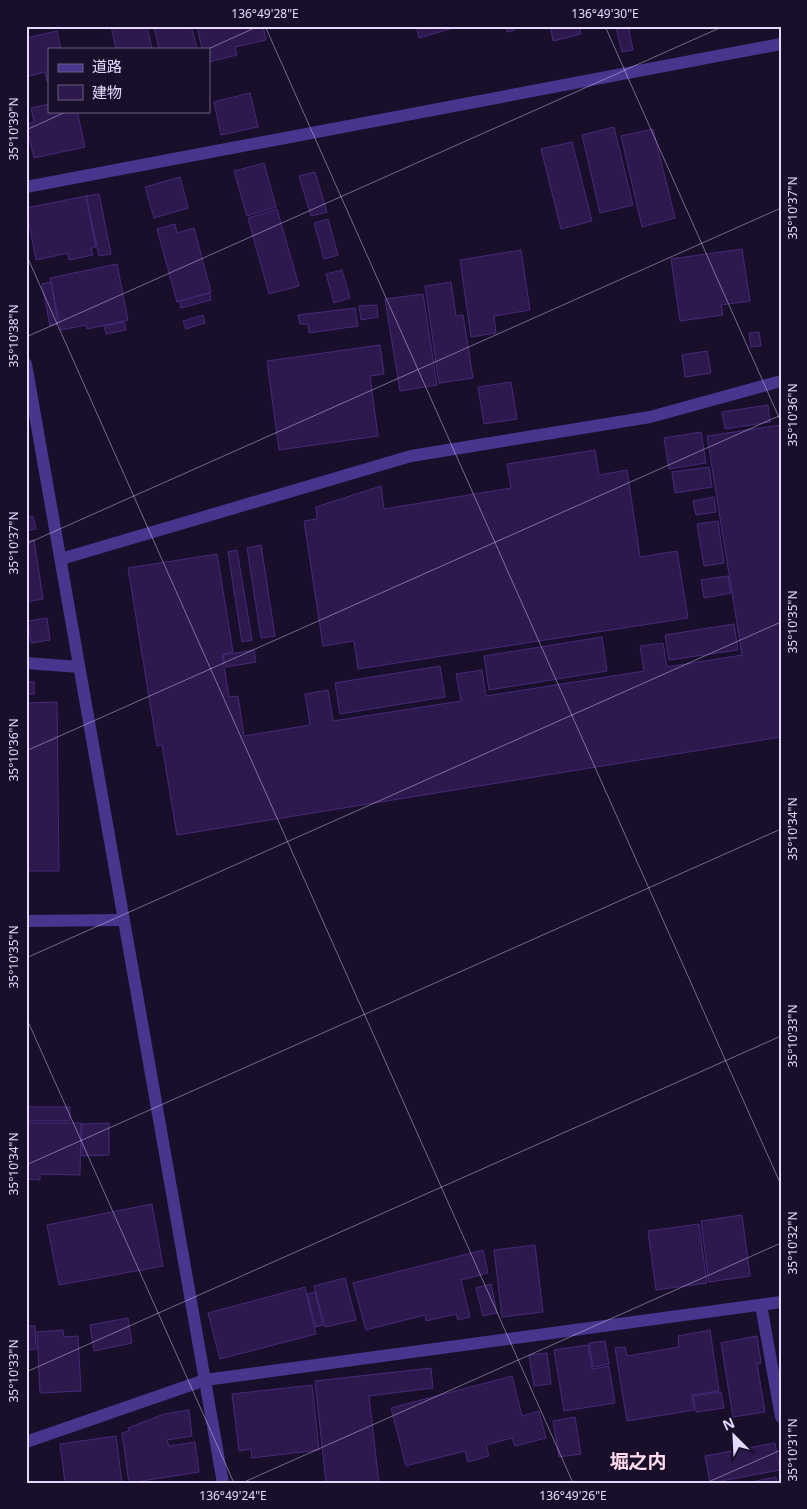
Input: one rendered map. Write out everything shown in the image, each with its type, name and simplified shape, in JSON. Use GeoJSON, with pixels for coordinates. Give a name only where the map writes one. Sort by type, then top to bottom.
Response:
{"type":"FeatureCollection","features":[{"type":"Feature","properties":{"kind":"street"},"geometry":{"type":"LineString","coordinates":[[26,187],[781,44]]}},
{"type":"Feature","properties":{"kind":"street"},"geometry":{"type":"LineString","coordinates":[[26,364],[223,1483]]}},
{"type":"Feature","properties":{"kind":"street"},"geometry":{"type":"LineString","coordinates":[[60,559],[411,456],[650,418],[781,381]]}},
{"type":"Feature","properties":{"kind":"street"},"geometry":{"type":"LineString","coordinates":[[26,663],[80,667]]}},
{"type":"Feature","properties":{"kind":"street"},"geometry":{"type":"LineString","coordinates":[[26,921],[124,920]]}},
{"type":"Feature","properties":{"kind":"street"},"geometry":{"type":"LineString","coordinates":[[26,1442],[205,1380],[781,1302]]}},
{"type":"Feature","properties":{"kind":"street"},"geometry":{"type":"LineString","coordinates":[[762,1305],[781,1417]]}},
{"type":"Feature","properties":{"kind":"building"},"geometry":{"type":"Polygon","coordinates":[[[111,26],[147,26],[152,48],[116,48],[111,26]]]}},
{"type":"Feature","properties":{"kind":"building"},"geometry":{"type":"Polygon","coordinates":[[[154,26],[191,26],[197,48],[159,48],[154,26]]]}},
{"type":"Feature","properties":{"kind":"building"},"geometry":{"type":"Polygon","coordinates":[[[197,26],[263,26],[266,40],[235,47],[237,55],[210,62],[210,48],[202,48],[197,26]]]}},
{"type":"Feature","properties":{"kind":"building"},"geometry":{"type":"Polygon","coordinates":[[[416,26],[453,26],[453,28],[419,38],[416,26]]]}},
{"type":"Feature","properties":{"kind":"building"},"geometry":{"type":"Polygon","coordinates":[[[506,26],[514,26],[515,30],[507,32],[506,26]]]}},
{"type":"Feature","properties":{"kind":"building"},"geometry":{"type":"Polygon","coordinates":[[[550,26],[593,26],[580,29],[581,34],[553,41],[550,26]]]}},
{"type":"Feature","properties":{"kind":"building"},"geometry":{"type":"Polygon","coordinates":[[[628,26],[633,50],[622,52],[616,28],[628,26]]]}},
{"type":"Feature","properties":{"kind":"building"},"geometry":{"type":"Polygon","coordinates":[[[57,31],[61,48],[48,48],[48,81],[45,72],[26,77],[26,38],[57,31]]]}},
{"type":"Feature","properties":{"kind":"building"},"geometry":{"type":"Polygon","coordinates":[[[250,93],[258,127],[221,135],[214,102],[250,93]]]}},
{"type":"Feature","properties":{"kind":"building"},"geometry":{"type":"Polygon","coordinates":[[[48,104],[48,112],[77,112],[85,147],[34,158],[26,124],[34,122],[31,108],[48,104]]]}},
{"type":"Feature","properties":{"kind":"building"},"geometry":{"type":"Polygon","coordinates":[[[614,127],[633,205],[600,213],[582,135],[614,127]]]}},
{"type":"Feature","properties":{"kind":"building"},"geometry":{"type":"Polygon","coordinates":[[[653,129],[675,218],[642,227],[621,136],[653,129]]]}},
{"type":"Feature","properties":{"kind":"building"},"geometry":{"type":"Polygon","coordinates":[[[572,142],[592,221],[561,229],[541,149],[572,142]]]}},
{"type":"Feature","properties":{"kind":"building"},"geometry":{"type":"Polygon","coordinates":[[[264,163],[276,207],[247,216],[234,171],[264,163]]]}},
{"type":"Feature","properties":{"kind":"building"},"geometry":{"type":"Polygon","coordinates":[[[315,172],[327,212],[311,216],[299,176],[315,172]]]}},
{"type":"Feature","properties":{"kind":"building"},"geometry":{"type":"Polygon","coordinates":[[[180,177],[188,208],[154,218],[145,187],[180,177]]]}},
{"type":"Feature","properties":{"kind":"building"},"geometry":{"type":"Polygon","coordinates":[[[99,194],[111,254],[99,256],[86,196],[99,194]]]}},
{"type":"Feature","properties":{"kind":"building"},"geometry":{"type":"Polygon","coordinates":[[[86,196],[96,247],[91,248],[93,255],[69,260],[68,253],[36,260],[26,208],[86,196]]]}},
{"type":"Feature","properties":{"kind":"building"},"geometry":{"type":"Polygon","coordinates":[[[277,209],[299,286],[269,294],[248,218],[277,209]]]}},
{"type":"Feature","properties":{"kind":"building"},"geometry":{"type":"Polygon","coordinates":[[[328,219],[338,255],[324,259],[314,223],[328,219]]]}},
{"type":"Feature","properties":{"kind":"building"},"geometry":{"type":"Polygon","coordinates":[[[175,224],[177,233],[194,228],[211,292],[177,302],[157,229],[175,224]]]}},
{"type":"Feature","properties":{"kind":"building"},"geometry":{"type":"Polygon","coordinates":[[[742,249],[750,301],[721,305],[723,315],[680,321],[671,259],[742,249]]]}},
{"type":"Feature","properties":{"kind":"building"},"geometry":{"type":"Polygon","coordinates":[[[521,250],[530,310],[494,316],[496,333],[471,337],[460,260],[521,250]]]}},
{"type":"Feature","properties":{"kind":"building"},"geometry":{"type":"Polygon","coordinates":[[[117,264],[128,320],[87,329],[86,325],[61,330],[50,278],[117,264]]]}},
{"type":"Feature","properties":{"kind":"building"},"geometry":{"type":"Polygon","coordinates":[[[342,270],[350,298],[334,303],[326,274],[342,270]]]}},
{"type":"Feature","properties":{"kind":"building"},"geometry":{"type":"Polygon","coordinates":[[[51,282],[58,324],[50,326],[42,284],[51,282]]]}},
{"type":"Feature","properties":{"kind":"building"},"geometry":{"type":"Polygon","coordinates":[[[451,282],[456,316],[463,315],[473,378],[439,383],[425,286],[451,282]]]}},
{"type":"Feature","properties":{"kind":"building"},"geometry":{"type":"Polygon","coordinates":[[[210,293],[211,300],[181,308],[180,301],[210,293]]]}},
{"type":"Feature","properties":{"kind":"building"},"geometry":{"type":"Polygon","coordinates":[[[423,294],[437,385],[400,391],[385,299],[423,294]]]}},
{"type":"Feature","properties":{"kind":"building"},"geometry":{"type":"Polygon","coordinates":[[[377,305],[378,317],[361,320],[359,306],[377,305]]]}},
{"type":"Feature","properties":{"kind":"building"},"geometry":{"type":"Polygon","coordinates":[[[355,308],[358,326],[309,333],[308,324],[300,324],[298,315],[355,308]]]}},
{"type":"Feature","properties":{"kind":"building"},"geometry":{"type":"Polygon","coordinates":[[[203,315],[205,323],[186,329],[183,321],[203,315]]]}},
{"type":"Feature","properties":{"kind":"building"},"geometry":{"type":"Polygon","coordinates":[[[124,322],[126,330],[106,334],[104,326],[124,322]]]}},
{"type":"Feature","properties":{"kind":"building"},"geometry":{"type":"Polygon","coordinates":[[[759,332],[761,346],[751,347],[749,333],[759,332]]]}},
{"type":"Feature","properties":{"kind":"building"},"geometry":{"type":"Polygon","coordinates":[[[380,345],[384,374],[370,376],[378,436],[279,450],[267,361],[380,345]]]}},
{"type":"Feature","properties":{"kind":"building"},"geometry":{"type":"Polygon","coordinates":[[[707,351],[711,373],[685,377],[682,355],[707,351]]]}},
{"type":"Feature","properties":{"kind":"building"},"geometry":{"type":"Polygon","coordinates":[[[511,382],[517,419],[484,424],[478,387],[511,382]]]}},
{"type":"Feature","properties":{"kind":"building"},"geometry":{"type":"Polygon","coordinates":[[[768,405],[770,422],[725,429],[722,412],[768,405]]]}},
{"type":"Feature","properties":{"kind":"building"},"geometry":{"type":"Polygon","coordinates":[[[781,425],[781,737],[177,835],[162,745],[157,746],[128,568],[217,554],[233,652],[222,654],[229,697],[238,696],[244,736],[310,725],[305,694],[328,690],[333,721],[461,701],[456,674],[482,670],[486,696],[644,671],[640,646],[663,643],[667,667],[742,655],[707,436],[781,425]]]}},
{"type":"Feature","properties":{"kind":"building"},"geometry":{"type":"Polygon","coordinates":[[[701,432],[706,463],[669,469],[664,438],[701,432]]]}},
{"type":"Feature","properties":{"kind":"building"},"geometry":{"type":"Polygon","coordinates":[[[595,450],[599,475],[627,470],[640,557],[677,551],[688,618],[358,669],[354,641],[323,646],[304,521],[317,519],[316,507],[381,486],[384,509],[511,488],[507,464],[595,450]]]}},
{"type":"Feature","properties":{"kind":"building"},"geometry":{"type":"Polygon","coordinates":[[[709,467],[712,487],[675,493],[672,472],[709,467]]]}},
{"type":"Feature","properties":{"kind":"building"},"geometry":{"type":"Polygon","coordinates":[[[714,497],[716,512],[696,515],[693,501],[714,497]]]}},
{"type":"Feature","properties":{"kind":"building"},"geometry":{"type":"Polygon","coordinates":[[[33,516],[36,529],[26,531],[26,517],[33,516]]]}},
{"type":"Feature","properties":{"kind":"building"},"geometry":{"type":"Polygon","coordinates":[[[718,521],[724,563],[704,566],[697,524],[718,521]]]}},
{"type":"Feature","properties":{"kind":"building"},"geometry":{"type":"Polygon","coordinates":[[[34,540],[43,599],[26,602],[26,541],[34,540]]]}},
{"type":"Feature","properties":{"kind":"building"},"geometry":{"type":"Polygon","coordinates":[[[261,545],[275,636],[261,638],[247,548],[261,545]]]}},
{"type":"Feature","properties":{"kind":"building"},"geometry":{"type":"Polygon","coordinates":[[[237,550],[252,640],[242,642],[228,552],[237,550]]]}},
{"type":"Feature","properties":{"kind":"building"},"geometry":{"type":"Polygon","coordinates":[[[728,576],[731,593],[704,598],[701,580],[728,576]]]}},
{"type":"Feature","properties":{"kind":"building"},"geometry":{"type":"Polygon","coordinates":[[[47,618],[50,640],[31,643],[28,621],[47,618]]]}},
{"type":"Feature","properties":{"kind":"building"},"geometry":{"type":"Polygon","coordinates":[[[734,624],[738,650],[669,660],[665,635],[734,624]]]}},
{"type":"Feature","properties":{"kind":"building"},"geometry":{"type":"Polygon","coordinates":[[[602,637],[607,671],[489,690],[484,656],[602,637]]]}},
{"type":"Feature","properties":{"kind":"building"},"geometry":{"type":"Polygon","coordinates":[[[254,650],[256,662],[226,667],[223,655],[254,650]]]}},
{"type":"Feature","properties":{"kind":"building"},"geometry":{"type":"Polygon","coordinates":[[[440,666],[445,697],[340,714],[335,683],[440,666]]]}},
{"type":"Feature","properties":{"kind":"building"},"geometry":{"type":"Polygon","coordinates":[[[26,682],[34,682],[34,694],[26,694],[26,682]]]}},
{"type":"Feature","properties":{"kind":"building"},"geometry":{"type":"Polygon","coordinates":[[[57,702],[59,871],[26,871],[26,703],[57,702]]]}},
{"type":"Feature","properties":{"kind":"building"},"geometry":{"type":"Polygon","coordinates":[[[26,1107],[70,1107],[70,1121],[26,1121],[26,1107]]]}},
{"type":"Feature","properties":{"kind":"building"},"geometry":{"type":"Polygon","coordinates":[[[26,1123],[81,1123],[80,1175],[40,1174],[40,1180],[26,1179],[26,1123]]]}},
{"type":"Feature","properties":{"kind":"building"},"geometry":{"type":"Polygon","coordinates":[[[109,1123],[109,1155],[82,1156],[82,1124],[109,1123]]]}},
{"type":"Feature","properties":{"kind":"building"},"geometry":{"type":"Polygon","coordinates":[[[152,1204],[163,1266],[59,1285],[47,1225],[152,1204]]]}},
{"type":"Feature","properties":{"kind":"building"},"geometry":{"type":"Polygon","coordinates":[[[742,1215],[750,1276],[709,1282],[701,1221],[742,1215]]]}},
{"type":"Feature","properties":{"kind":"building"},"geometry":{"type":"Polygon","coordinates":[[[699,1224],[707,1283],[656,1290],[648,1231],[699,1224]]]}},
{"type":"Feature","properties":{"kind":"building"},"geometry":{"type":"Polygon","coordinates":[[[535,1245],[543,1312],[502,1317],[494,1250],[535,1245]]]}},
{"type":"Feature","properties":{"kind":"building"},"geometry":{"type":"Polygon","coordinates":[[[483,1250],[488,1273],[461,1280],[470,1317],[458,1320],[456,1314],[426,1321],[425,1315],[366,1330],[353,1283],[483,1250]]]}},
{"type":"Feature","properties":{"kind":"building"},"geometry":{"type":"Polygon","coordinates":[[[345,1278],[356,1320],[325,1327],[314,1286],[345,1278]]]}},
{"type":"Feature","properties":{"kind":"building"},"geometry":{"type":"Polygon","coordinates":[[[26,1283],[29,1321],[26,1321],[26,1283]]]}},
{"type":"Feature","properties":{"kind":"building"},"geometry":{"type":"Polygon","coordinates":[[[491,1284],[497,1313],[483,1316],[476,1288],[491,1284]]]}},
{"type":"Feature","properties":{"kind":"building"},"geometry":{"type":"Polygon","coordinates":[[[305,1287],[316,1334],[220,1359],[208,1313],[305,1287]]]}},
{"type":"Feature","properties":{"kind":"building"},"geometry":{"type":"Polygon","coordinates":[[[315,1292],[323,1325],[316,1327],[307,1294],[315,1292]]]}},
{"type":"Feature","properties":{"kind":"building"},"geometry":{"type":"Polygon","coordinates":[[[128,1318],[132,1343],[94,1351],[90,1325],[128,1318]]]}},
{"type":"Feature","properties":{"kind":"building"},"geometry":{"type":"Polygon","coordinates":[[[27,1326],[35,1326],[36,1349],[28,1350],[27,1326]]]}},
{"type":"Feature","properties":{"kind":"building"},"geometry":{"type":"Polygon","coordinates":[[[63,1330],[64,1337],[78,1336],[81,1391],[40,1393],[37,1332],[63,1330]]]}},
{"type":"Feature","properties":{"kind":"building"},"geometry":{"type":"Polygon","coordinates":[[[710,1330],[719,1391],[692,1395],[694,1410],[627,1421],[615,1348],[625,1347],[627,1356],[679,1347],[678,1336],[710,1330]]]}},
{"type":"Feature","properties":{"kind":"building"},"geometry":{"type":"Polygon","coordinates":[[[757,1336],[761,1363],[757,1364],[765,1412],[733,1417],[721,1343],[757,1336]]]}},
{"type":"Feature","properties":{"kind":"building"},"geometry":{"type":"Polygon","coordinates":[[[605,1341],[609,1364],[593,1367],[589,1343],[605,1341]]]}},
{"type":"Feature","properties":{"kind":"building"},"geometry":{"type":"Polygon","coordinates":[[[588,1345],[592,1369],[609,1366],[615,1403],[564,1411],[554,1350],[588,1345]]]}},
{"type":"Feature","properties":{"kind":"building"},"geometry":{"type":"Polygon","coordinates":[[[547,1353],[551,1384],[534,1386],[529,1355],[547,1353]]]}},
{"type":"Feature","properties":{"kind":"building"},"geometry":{"type":"Polygon","coordinates":[[[431,1368],[433,1388],[369,1396],[379,1483],[326,1483],[315,1381],[431,1368]]]}},
{"type":"Feature","properties":{"kind":"building"},"geometry":{"type":"Polygon","coordinates":[[[512,1376],[522,1416],[539,1411],[546,1438],[515,1446],[512,1438],[486,1445],[489,1456],[468,1462],[465,1451],[406,1466],[391,1408],[512,1376]]]}},
{"type":"Feature","properties":{"kind":"building"},"geometry":{"type":"Polygon","coordinates":[[[312,1385],[319,1450],[252,1458],[251,1449],[239,1451],[232,1394],[312,1385]]]}},
{"type":"Feature","properties":{"kind":"building"},"geometry":{"type":"Polygon","coordinates":[[[721,1392],[724,1408],[696,1412],[693,1396],[721,1392]]]}},
{"type":"Feature","properties":{"kind":"building"},"geometry":{"type":"Polygon","coordinates":[[[189,1410],[192,1436],[167,1440],[169,1446],[195,1442],[199,1472],[129,1483],[122,1433],[129,1431],[128,1428],[164,1414],[189,1410]]]}},
{"type":"Feature","properties":{"kind":"building"},"geometry":{"type":"Polygon","coordinates":[[[575,1417],[581,1454],[559,1457],[553,1421],[575,1417]]]}},
{"type":"Feature","properties":{"kind":"building"},"geometry":{"type":"Polygon","coordinates":[[[116,1436],[122,1483],[65,1483],[60,1444],[116,1436]]]}},
{"type":"Feature","properties":{"kind":"building"},"geometry":{"type":"Polygon","coordinates":[[[775,1443],[780,1470],[710,1483],[705,1456],[775,1443]]]}},
{"type":"Feature","properties":{"kind":"building"},"geometry":{"type":"Polygon","coordinates":[[[776,1477],[777,1483],[746,1483],[776,1477]]]}},
{"type":"Feature","properties":{"kind":"district","name":"堀之内"},"geometry":{"type":"Point","coordinates":[638,1461]}}]}
